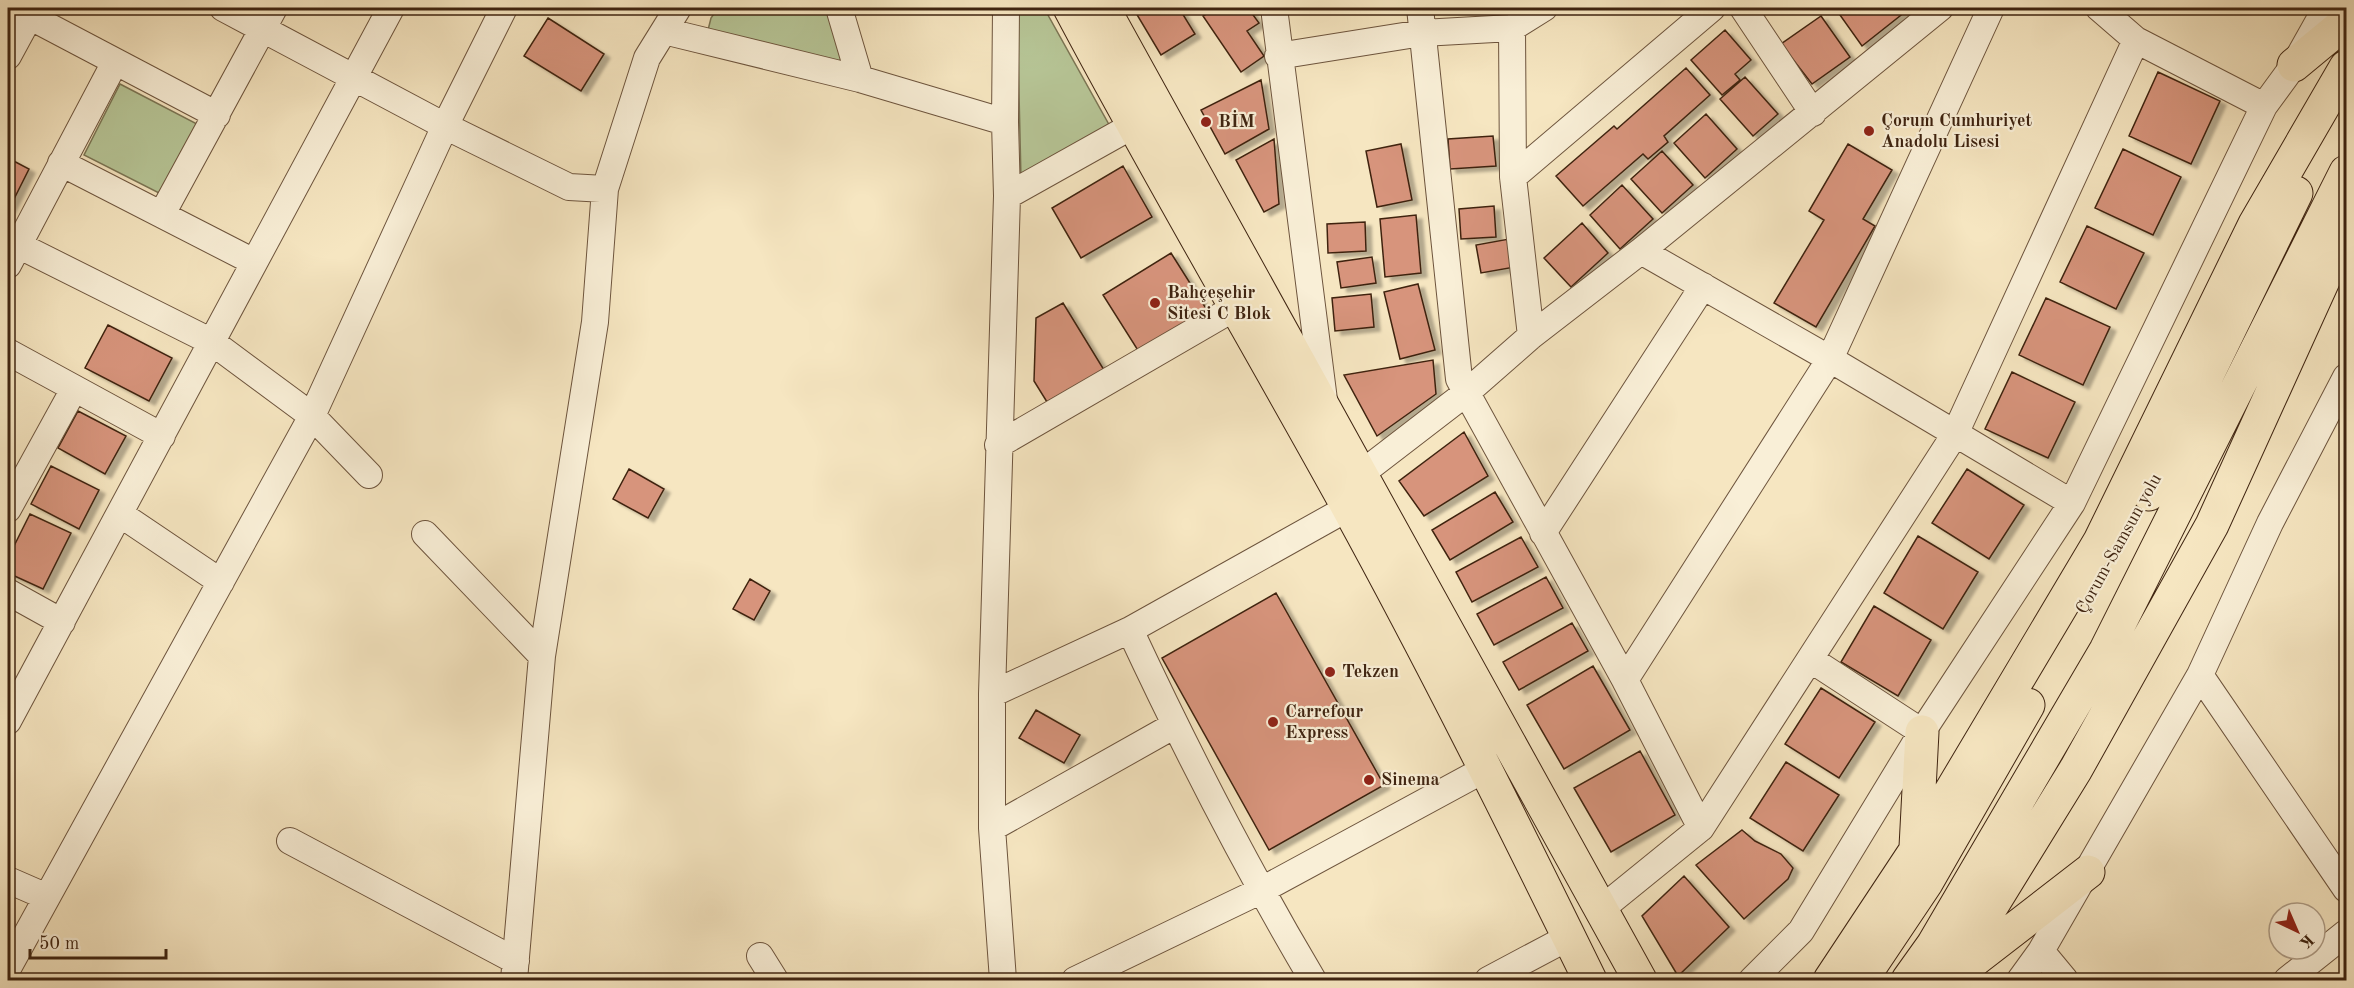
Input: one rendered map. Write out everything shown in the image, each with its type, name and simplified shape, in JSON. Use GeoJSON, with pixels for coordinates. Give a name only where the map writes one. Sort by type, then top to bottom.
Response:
{"type":"FeatureCollection","features":[{"type":"Feature","properties":{"kind":"main road"},"geometry":{"type":"LineString","coordinates":[[1070,8],[1132,126],[1236,307],[1355,491],[1640,981]]}},
{"type":"Feature","properties":{"kind":"main road"},"geometry":{"type":"LineString","coordinates":[[1103,8],[1325,409],[1355,491],[1590,981]]}},
{"type":"Feature","properties":{"kind":"main road"},"geometry":{"type":"LineString","coordinates":[[2294,65],[2346,22]]}},
{"type":"Feature","properties":{"kind":"main road"},"geometry":{"type":"LineString","coordinates":[[1830,981],[1916,850],[2100,541],[2255,224],[2346,67]]}},
{"type":"Feature","properties":{"kind":"main road","name":"Çorum-Samsun yolu"},"geometry":{"type":"LineString","coordinates":[[1861,981],[1926,883],[2139,514],[2346,92]]}},
{"type":"Feature","properties":{"kind":"main road","name":"Çorum-Samsun yolu"},"geometry":{"type":"LineString","coordinates":[[1908,981],[1933,945],[2106,650],[2346,172]]}},
{"type":"Feature","properties":{"kind":"main road"},"geometry":{"type":"LineString","coordinates":[[1947,981],[2076,769],[2212,525],[2346,230]]}},
{"type":"Feature","properties":{"kind":"main road"},"geometry":{"type":"LineString","coordinates":[[1916,850],[1922,732]]}},
{"type":"Feature","properties":{"kind":"main road"},"geometry":{"type":"LineString","coordinates":[[1947,981],[2088,872]]}},
{"type":"Feature","properties":{"kind":"street"},"geometry":{"type":"LineString","coordinates":[[223,8],[269,18],[354,78],[569,187],[605,189]]}},
{"type":"Feature","properties":{"kind":"street"},"geometry":{"type":"LineString","coordinates":[[8,720],[391,8]]}},
{"type":"Feature","properties":{"kind":"street"},"geometry":{"type":"LineString","coordinates":[[8,968],[312,416],[445,126],[504,8]]}},
{"type":"Feature","properties":{"kind":"street"},"geometry":{"type":"LineString","coordinates":[[290,841],[515,971],[542,656],[595,322],[605,189],[647,58],[678,8]]}},
{"type":"Feature","properties":{"kind":"street"},"geometry":{"type":"LineString","coordinates":[[839,8],[860,79]]}},
{"type":"Feature","properties":{"kind":"street"},"geometry":{"type":"LineString","coordinates":[[1003,981],[992,828],[992,694],[1007,196],[1006,8]]}},
{"type":"Feature","properties":{"kind":"street"},"geometry":{"type":"LineString","coordinates":[[1274,8],[1278,56],[1325,409]]}},
{"type":"Feature","properties":{"kind":"street"},"geometry":{"type":"LineString","coordinates":[[1420,8],[1459,379],[1625,680],[1701,828]]}},
{"type":"Feature","properties":{"kind":"street"},"geometry":{"type":"LineString","coordinates":[[1278,56],[1422,33],[1512,28],[1544,8]]}},
{"type":"Feature","properties":{"kind":"street"},"geometry":{"type":"LineString","coordinates":[[1513,177],[1712,8]]}},
{"type":"Feature","properties":{"kind":"street"},"geometry":{"type":"LineString","coordinates":[[1743,8],[1813,113]]}},
{"type":"Feature","properties":{"kind":"street"},"geometry":{"type":"LineString","coordinates":[[992,694],[1130,630],[1355,491],[1531,336],[1641,251],[1940,8]]}},
{"type":"Feature","properties":{"kind":"street"},"geometry":{"type":"LineString","coordinates":[[1625,680],[1830,359],[1991,8]]}},
{"type":"Feature","properties":{"kind":"street"},"geometry":{"type":"LineString","coordinates":[[2099,8],[2136,40],[2264,106]]}},
{"type":"Feature","properties":{"kind":"street"},"geometry":{"type":"LineString","coordinates":[[1752,981],[1801,931],[1922,732],[2072,503],[2264,106],[2294,65],[2326,8]]}},
{"type":"Feature","properties":{"kind":"street"},"geometry":{"type":"LineString","coordinates":[[8,56],[32,12],[115,62],[217,115]]}},
{"type":"Feature","properties":{"kind":"street"},"geometry":{"type":"LineString","coordinates":[[162,214],[269,18]]}},
{"type":"Feature","properties":{"kind":"street"},"geometry":{"type":"LineString","coordinates":[[1512,28],[1513,177],[1531,336]]}},
{"type":"Feature","properties":{"kind":"street"},"geometry":{"type":"LineString","coordinates":[[664,31],[860,79],[1005,122]]}},
{"type":"Feature","properties":{"kind":"street"},"geometry":{"type":"LineString","coordinates":[[1600,910],[1701,828],[1955,434],[2136,40]]}},
{"type":"Feature","properties":{"kind":"street"},"geometry":{"type":"LineString","coordinates":[[115,62],[11,250],[212,342],[312,416],[369,475]]}},
{"type":"Feature","properties":{"kind":"street"},"geometry":{"type":"LineString","coordinates":[[1007,196],[1132,126]]}},
{"type":"Feature","properties":{"kind":"street"},"geometry":{"type":"LineString","coordinates":[[61,163],[254,262]]}},
{"type":"Feature","properties":{"kind":"street"},"geometry":{"type":"LineString","coordinates":[[1641,251],[1830,359],[2072,503]]}},
{"type":"Feature","properties":{"kind":"street"},"geometry":{"type":"LineString","coordinates":[[1543,533],[1703,286]]}},
{"type":"Feature","properties":{"kind":"street"},"geometry":{"type":"LineString","coordinates":[[998,445],[1236,307]]}},
{"type":"Feature","properties":{"kind":"street"},"geometry":{"type":"LineString","coordinates":[[8,352],[162,436]]}},
{"type":"Feature","properties":{"kind":"street"},"geometry":{"type":"LineString","coordinates":[[2020,981],[2041,951],[2088,872],[2200,675],[2270,523],[2346,377]]}},
{"type":"Feature","properties":{"kind":"street"},"geometry":{"type":"LineString","coordinates":[[10,497],[74,389]]}},
{"type":"Feature","properties":{"kind":"street"},"geometry":{"type":"LineString","coordinates":[[120,514],[221,582]]}},
{"type":"Feature","properties":{"kind":"street"},"geometry":{"type":"LineString","coordinates":[[425,534],[542,656]]}},
{"type":"Feature","properties":{"kind":"street"},"geometry":{"type":"LineString","coordinates":[[8,592],[62,622]]}},
{"type":"Feature","properties":{"kind":"street"},"geometry":{"type":"LineString","coordinates":[[1130,630],[1175,725],[1260,891],[1313,981]]}},
{"type":"Feature","properties":{"kind":"street"},"geometry":{"type":"LineString","coordinates":[[1810,659],[1922,732]]}},
{"type":"Feature","properties":{"kind":"street"},"geometry":{"type":"LineString","coordinates":[[2200,675],[2346,889]]}},
{"type":"Feature","properties":{"kind":"street"},"geometry":{"type":"LineString","coordinates":[[992,828],[1175,725]]}},
{"type":"Feature","properties":{"kind":"street"},"geometry":{"type":"LineString","coordinates":[[1075,981],[1260,891],[1487,768]]}},
{"type":"Feature","properties":{"kind":"street"},"geometry":{"type":"LineString","coordinates":[[8,880],[47,897]]}},
{"type":"Feature","properties":{"kind":"street"},"geometry":{"type":"LineString","coordinates":[[2289,980],[2346,933]]}},
{"type":"Feature","properties":{"kind":"street"},"geometry":{"type":"LineString","coordinates":[[1488,981],[1569,938]]}},
{"type":"Feature","properties":{"kind":"street"},"geometry":{"type":"LineString","coordinates":[[2041,951],[2065,981]]}},
{"type":"Feature","properties":{"kind":"street"},"geometry":{"type":"LineString","coordinates":[[760,956],[775,981]]}},
{"type":"Feature","properties":{"kind":"green space"},"geometry":{"type":"Polygon","coordinates":[[[718,8],[831,8],[846,67],[707,34],[711,18],[718,8]]]}},
{"type":"Feature","properties":{"kind":"green space"},"geometry":{"type":"Polygon","coordinates":[[[1017,8],[1044,8],[1112,130],[1021,179],[1017,8]]]}},
{"type":"Feature","properties":{"kind":"green space"},"geometry":{"type":"Polygon","coordinates":[[[120,84],[197,124],[161,194],[84,155],[120,84]]]}},
{"type":"Feature","properties":{"kind":"building"},"geometry":{"type":"Polygon","coordinates":[[[1133,8],[1179,8],[1195,34],[1161,55],[1133,8]]]}},
{"type":"Feature","properties":{"kind":"building"},"geometry":{"type":"Polygon","coordinates":[[[1216,8],[1248,8],[1259,23],[1247,31],[1264,56],[1241,72],[1203,16],[1216,8]]]}},
{"type":"Feature","properties":{"kind":"building"},"geometry":{"type":"Polygon","coordinates":[[[1835,8],[1910,8],[1862,46],[1835,8]]]}},
{"type":"Feature","properties":{"kind":"building"},"geometry":{"type":"Polygon","coordinates":[[[1821,16],[1850,57],[1812,84],[1781,44],[1821,16]]]}},
{"type":"Feature","properties":{"kind":"building"},"geometry":{"type":"Polygon","coordinates":[[[548,18],[604,54],[581,91],[524,56],[548,18]]]}},
{"type":"Feature","properties":{"kind":"building"},"geometry":{"type":"Polygon","coordinates":[[[1725,30],[1751,60],[1735,74],[1740,80],[1722,95],[1691,60],[1725,30]]]}},
{"type":"Feature","properties":{"kind":"building"},"geometry":{"type":"Polygon","coordinates":[[[1686,68],[1710,95],[1664,136],[1668,142],[1648,159],[1643,154],[1583,206],[1556,176],[1614,126],[1617,129],[1686,68]]]}},
{"type":"Feature","properties":{"kind":"building"},"geometry":{"type":"Polygon","coordinates":[[[2158,72],[2220,101],[2191,164],[2129,136],[2158,72]]]}},
{"type":"Feature","properties":{"kind":"building"},"geometry":{"type":"Polygon","coordinates":[[[1745,77],[1778,114],[1753,136],[1720,99],[1745,77]]]}},
{"type":"Feature","properties":{"kind":"building"},"geometry":{"type":"Polygon","coordinates":[[[1261,80],[1269,129],[1225,154],[1201,110],[1261,80]]]}},
{"type":"Feature","properties":{"kind":"building"},"geometry":{"type":"Polygon","coordinates":[[[1706,114],[1737,149],[1705,178],[1674,143],[1706,114]]]}},
{"type":"Feature","properties":{"kind":"building"},"geometry":{"type":"Polygon","coordinates":[[[1493,136],[1496,166],[1450,169],[1448,139],[1493,136]]]}},
{"type":"Feature","properties":{"kind":"building"},"geometry":{"type":"Polygon","coordinates":[[[1274,139],[1279,204],[1264,212],[1236,160],[1274,139]]]}},
{"type":"Feature","properties":{"kind":"building"},"geometry":{"type":"Polygon","coordinates":[[[1401,144],[1412,200],[1377,207],[1366,151],[1401,144]]]}},
{"type":"Feature","properties":{"kind":"building"},"geometry":{"type":"Polygon","coordinates":[[[1848,144],[1892,170],[1863,219],[1875,226],[1816,327],[1774,303],[1824,220],[1809,211],[1848,144]]]}},
{"type":"Feature","properties":{"kind":"building"},"geometry":{"type":"Polygon","coordinates":[[[2123,149],[2181,177],[2153,235],[2095,208],[2123,149]]]}},
{"type":"Feature","properties":{"kind":"building"},"geometry":{"type":"Polygon","coordinates":[[[1662,151],[1693,185],[1662,213],[1631,179],[1662,151]]]}},
{"type":"Feature","properties":{"kind":"building"},"geometry":{"type":"Polygon","coordinates":[[[8,158],[29,169],[8,211],[8,158]]]}},
{"type":"Feature","properties":{"kind":"building"},"geometry":{"type":"Polygon","coordinates":[[[1123,166],[1152,217],[1081,258],[1052,208],[1123,166]]]}},
{"type":"Feature","properties":{"kind":"building"},"geometry":{"type":"Polygon","coordinates":[[[1622,185],[1653,219],[1620,249],[1590,215],[1622,185]]]}},
{"type":"Feature","properties":{"kind":"building"},"geometry":{"type":"Polygon","coordinates":[[[1494,206],[1496,237],[1461,239],[1459,209],[1494,206]]]}},
{"type":"Feature","properties":{"kind":"building"},"geometry":{"type":"Polygon","coordinates":[[[1416,215],[1421,273],[1385,277],[1380,219],[1416,215]]]}},
{"type":"Feature","properties":{"kind":"building"},"geometry":{"type":"Polygon","coordinates":[[[1365,222],[1366,251],[1328,253],[1327,224],[1365,222]]]}},
{"type":"Feature","properties":{"kind":"building"},"geometry":{"type":"Polygon","coordinates":[[[1582,223],[1608,253],[1571,287],[1544,258],[1582,223]]]}},
{"type":"Feature","properties":{"kind":"building"},"geometry":{"type":"Polygon","coordinates":[[[2087,226],[2144,253],[2116,309],[2060,282],[2087,226]]]}},
{"type":"Feature","properties":{"kind":"building"},"geometry":{"type":"Polygon","coordinates":[[[1509,239],[1515,267],[1481,273],[1476,245],[1509,239]]]}},
{"type":"Feature","properties":{"kind":"building","name":"Bahçeşehir Sitesi C Blok"},"geometry":{"type":"Polygon","coordinates":[[[1171,253],[1207,310],[1139,352],[1103,295],[1171,253]]]}},
{"type":"Feature","properties":{"kind":"building"},"geometry":{"type":"Polygon","coordinates":[[[1372,257],[1376,283],[1341,288],[1337,262],[1372,257]]]}},
{"type":"Feature","properties":{"kind":"building"},"geometry":{"type":"Polygon","coordinates":[[[1418,284],[1435,350],[1400,359],[1384,292],[1418,284]]]}},
{"type":"Feature","properties":{"kind":"building"},"geometry":{"type":"Polygon","coordinates":[[[1371,294],[1374,327],[1335,331],[1332,298],[1371,294]]]}},
{"type":"Feature","properties":{"kind":"building"},"geometry":{"type":"Polygon","coordinates":[[[2046,298],[2110,327],[2083,385],[2019,355],[2046,298]]]}},
{"type":"Feature","properties":{"kind":"building"},"geometry":{"type":"Polygon","coordinates":[[[1063,303],[1104,370],[1047,402],[1034,381],[1036,318],[1063,303]]]}},
{"type":"Feature","properties":{"kind":"building"},"geometry":{"type":"Polygon","coordinates":[[[108,325],[172,358],[149,401],[85,368],[108,325]]]}},
{"type":"Feature","properties":{"kind":"building"},"geometry":{"type":"Polygon","coordinates":[[[1433,360],[1436,394],[1377,436],[1344,375],[1433,360]]]}},
{"type":"Feature","properties":{"kind":"building"},"geometry":{"type":"Polygon","coordinates":[[[2012,372],[2075,402],[2048,458],[1985,429],[2012,372]]]}},
{"type":"Feature","properties":{"kind":"building"},"geometry":{"type":"Polygon","coordinates":[[[78,411],[126,436],[105,474],[58,448],[78,411]]]}},
{"type":"Feature","properties":{"kind":"building"},"geometry":{"type":"Polygon","coordinates":[[[1464,432],[1488,476],[1424,516],[1399,481],[1464,432]]]}},
{"type":"Feature","properties":{"kind":"building"},"geometry":{"type":"Polygon","coordinates":[[[51,466],[99,490],[79,529],[31,504],[51,466]]]}},
{"type":"Feature","properties":{"kind":"building"},"geometry":{"type":"Polygon","coordinates":[[[629,469],[664,489],[648,518],[613,499],[629,469]]]}},
{"type":"Feature","properties":{"kind":"building"},"geometry":{"type":"Polygon","coordinates":[[[1967,469],[2024,505],[1989,559],[1932,523],[1967,469]]]}},
{"type":"Feature","properties":{"kind":"building"},"geometry":{"type":"Polygon","coordinates":[[[1495,492],[1513,522],[1450,560],[1432,530],[1495,492]]]}},
{"type":"Feature","properties":{"kind":"building"},"geometry":{"type":"Polygon","coordinates":[[[30,514],[71,533],[43,589],[8,573],[8,558],[30,514]]]}},
{"type":"Feature","properties":{"kind":"building"},"geometry":{"type":"Polygon","coordinates":[[[1918,536],[1978,572],[1943,629],[1884,593],[1918,536]]]}},
{"type":"Feature","properties":{"kind":"building"},"geometry":{"type":"Polygon","coordinates":[[[1521,537],[1538,567],[1472,602],[1456,572],[1521,537]]]}},
{"type":"Feature","properties":{"kind":"building"},"geometry":{"type":"Polygon","coordinates":[[[1546,577],[1563,608],[1494,645],[1477,614],[1546,577]]]}},
{"type":"Feature","properties":{"kind":"building"},"geometry":{"type":"Polygon","coordinates":[[[750,579],[770,591],[754,620],[733,609],[750,579]]]}},
{"type":"Feature","properties":{"kind":"building","name":"Carrefour Express"},"geometry":{"type":"Polygon","coordinates":[[[1276,593],[1384,785],[1269,850],[1162,658],[1276,593]]]}},
{"type":"Feature","properties":{"kind":"building"},"geometry":{"type":"Polygon","coordinates":[[[1874,606],[1931,640],[1898,696],[1841,662],[1874,606]]]}},
{"type":"Feature","properties":{"kind":"building"},"geometry":{"type":"Polygon","coordinates":[[[1572,623],[1588,651],[1519,690],[1503,662],[1572,623]]]}},
{"type":"Feature","properties":{"kind":"building"},"geometry":{"type":"Polygon","coordinates":[[[1593,666],[1630,730],[1564,769],[1527,705],[1593,666]]]}},
{"type":"Feature","properties":{"kind":"building"},"geometry":{"type":"Polygon","coordinates":[[[1821,688],[1875,722],[1839,778],[1785,744],[1821,688]]]}},
{"type":"Feature","properties":{"kind":"building"},"geometry":{"type":"Polygon","coordinates":[[[1036,710],[1080,735],[1064,763],[1019,738],[1036,710]]]}},
{"type":"Feature","properties":{"kind":"building"},"geometry":{"type":"Polygon","coordinates":[[[1640,751],[1675,815],[1611,852],[1574,788],[1640,751]]]}},
{"type":"Feature","properties":{"kind":"building"},"geometry":{"type":"Polygon","coordinates":[[[1786,762],[1839,795],[1803,851],[1750,818],[1786,762]]]}},
{"type":"Feature","properties":{"kind":"building"},"geometry":{"type":"Polygon","coordinates":[[[1742,830],[1755,841],[1781,854],[1793,868],[1788,879],[1744,919],[1696,865],[1742,830]]]}},
{"type":"Feature","properties":{"kind":"building"},"geometry":{"type":"Polygon","coordinates":[[[1684,876],[1729,927],[1678,976],[1642,916],[1684,876]]]}},
{"type":"Feature","properties":{"kind":"place","name":"BİM"},"geometry":{"type":"Point","coordinates":[1206,122]}},
{"type":"Feature","properties":{"kind":"place","name":"Çorum Cumhuriyet Anadolu Lisesi"},"geometry":{"type":"Point","coordinates":[1869,131]}},
{"type":"Feature","properties":{"kind":"place","name":"Bahçeşehir Sitesi C Blok"},"geometry":{"type":"Point","coordinates":[1155,303]}},
{"type":"Feature","properties":{"kind":"place","name":"Tekzen"},"geometry":{"type":"Point","coordinates":[1330,672]}},
{"type":"Feature","properties":{"kind":"place","name":"Carrefour Express"},"geometry":{"type":"Point","coordinates":[1273,722]}},
{"type":"Feature","properties":{"kind":"place","name":"Sinema"},"geometry":{"type":"Point","coordinates":[1369,780]}}]}
